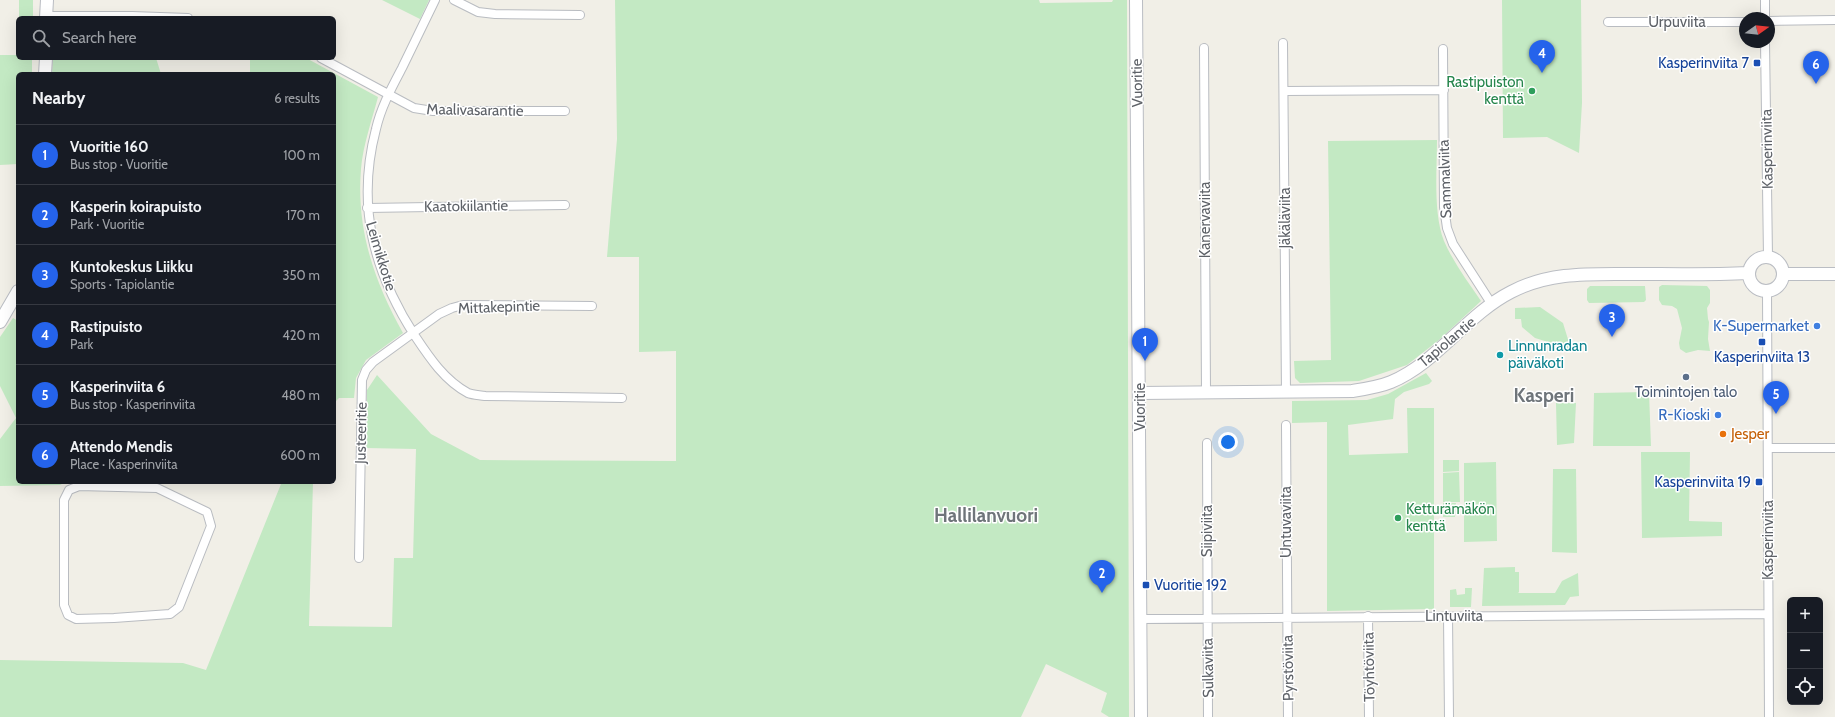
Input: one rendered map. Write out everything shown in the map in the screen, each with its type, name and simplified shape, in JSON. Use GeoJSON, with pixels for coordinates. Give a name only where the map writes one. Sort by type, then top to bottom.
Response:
{"type":"FeatureCollection","features":[{"type":"Feature","properties":{"kind":"street"},"geometry":{"type":"LineString","coordinates":[[46,16],[47,0]]}},
{"type":"Feature","properties":{"kind":"street","name":"Leimikkotie"},"geometry":{"type":"LineString","coordinates":[[435,0],[389,94],[376,128],[368,174],[367,208],[373,242],[384,277],[398,308],[434,364],[453,384],[469,393],[485,396],[622,398]]}},
{"type":"Feature","properties":{"kind":"street"},"geometry":{"type":"LineString","coordinates":[[454,0],[478,12],[495,14],[580,15]]}},
{"type":"Feature","properties":{"kind":"street","name":"Vuoritie"},"geometry":{"type":"LineString","coordinates":[[1136,0],[1140,393],[1141,717]]}},
{"type":"Feature","properties":{"kind":"street"},"geometry":{"type":"LineString","coordinates":[[1765,0],[1765,12]]}},
{"type":"Feature","properties":{"kind":"street"},"geometry":{"type":"LineString","coordinates":[[1775,21],[1835,20]]}},
{"type":"Feature","properties":{"kind":"street","name":"Urpuviita"},"geometry":{"type":"LineString","coordinates":[[1608,22],[1739,22]]}},
{"type":"Feature","properties":{"kind":"street","name":"Jäkäläviita"},"geometry":{"type":"LineString","coordinates":[[1283,44],[1286,393]]}},
{"type":"Feature","properties":{"kind":"street","name":"Kanervaviita"},"geometry":{"type":"LineString","coordinates":[[1204,48],[1206,392]]}},
{"type":"Feature","properties":{"kind":"street","name":"Kasperinviita"},"geometry":{"type":"LineString","coordinates":[[1765,48],[1768,257]]}},
{"type":"Feature","properties":{"kind":"street","name":"Sammalviita"},"geometry":{"type":"LineString","coordinates":[[1443,50],[1444,207],[1447,228],[1453,244],[1491,303]]}},
{"type":"Feature","properties":{"kind":"street"},"geometry":{"type":"LineString","coordinates":[[45,72],[46,60]]}},
{"type":"Feature","properties":{"kind":"street","name":"Maalivasarantie"},"geometry":{"type":"LineString","coordinates":[[325,60],[414,108],[433,111],[565,111]]}},
{"type":"Feature","properties":{"kind":"street"},"geometry":{"type":"LineString","coordinates":[[1284,91],[1444,90]]}},
{"type":"Feature","properties":{"kind":"street","name":"Kaatokiilantie"},"geometry":{"type":"LineString","coordinates":[[367,208],[565,205]]}},
{"type":"Feature","properties":{"kind":"street"},"geometry":{"type":"LineString","coordinates":[[1768,257],[1779,262],[1783,274],[1781,283],[1778,287],[1767,291],[1759,290],[1751,283],[1748,273],[1749,268],[1757,259],[1768,257]]}},
{"type":"Feature","properties":{"kind":"street","name":"Tapiolantie"},"geometry":{"type":"LineString","coordinates":[[1140,393],[1286,393],[1352,391],[1390,382],[1414,370],[1434,355],[1491,303],[1523,286],[1538,280],[1568,275],[1748,273]]}},
{"type":"Feature","properties":{"kind":"street"},"geometry":{"type":"LineString","coordinates":[[1783,274],[1835,274]]}},
{"type":"Feature","properties":{"kind":"street","name":"Kasperinviita"},"geometry":{"type":"LineString","coordinates":[[1767,291],[1769,717]]}},
{"type":"Feature","properties":{"kind":"street"},"geometry":{"type":"LineString","coordinates":[[0,322],[16,294]]}},
{"type":"Feature","properties":{"kind":"street","name":"Mittakepintie"},"geometry":{"type":"LineString","coordinates":[[413,333],[439,314],[463,305],[592,306]]}},
{"type":"Feature","properties":{"kind":"street","name":"Justeeritie"},"geometry":{"type":"LineString","coordinates":[[360,558],[362,380],[366,370],[373,362],[413,333]]}},
{"type":"Feature","properties":{"kind":"street","name":"Untuvaviita"},"geometry":{"type":"LineString","coordinates":[[1286,425],[1287,618]]}},
{"type":"Feature","properties":{"kind":"street","name":"Siipiviita"},"geometry":{"type":"LineString","coordinates":[[1207,443],[1207,619]]}},
{"type":"Feature","properties":{"kind":"street"},"geometry":{"type":"LineString","coordinates":[[1768,448],[1835,448]]}},
{"type":"Feature","properties":{"kind":"street"},"geometry":{"type":"LineString","coordinates":[[158,485],[207,512],[211,526],[179,607],[170,614],[130,617],[76,619],[68,615],[64,605],[64,500],[69,490],[79,486],[158,485]]}},
{"type":"Feature","properties":{"kind":"street","name":"Lintuviita"},"geometry":{"type":"LineString","coordinates":[[1141,619],[1768,614]]}},
{"type":"Feature","properties":{"kind":"street","name":"Töyhtöviita"},"geometry":{"type":"LineString","coordinates":[[1368,616],[1370,717]]}},
{"type":"Feature","properties":{"kind":"street"},"geometry":{"type":"LineString","coordinates":[[1448,616],[1450,717]]}},
{"type":"Feature","properties":{"kind":"street","name":"Pyrstöviita"},"geometry":{"type":"LineString","coordinates":[[1287,618],[1288,717]]}},
{"type":"Feature","properties":{"kind":"street","name":"Sulkaviita"},"geometry":{"type":"LineString","coordinates":[[1207,619],[1208,717]]}},
{"type":"Feature","properties":{"kind":"green space"},"geometry":{"type":"Polygon","coordinates":[[[19,0],[33,0],[33,16],[19,16],[19,0]]]}},
{"type":"Feature","properties":{"kind":"green space"},"geometry":{"type":"Polygon","coordinates":[[[382,0],[429,0],[420,19],[382,0]]]}},
{"type":"Feature","properties":{"kind":"green space"},"geometry":{"type":"Polygon","coordinates":[[[615,0],[1039,0],[1040,3],[1112,2],[1113,0],[1127,0],[1129,717],[1109,717],[1101,712],[1107,693],[1046,664],[1021,717],[0,717],[0,660],[183,663],[206,670],[281,484],[313,484],[309,626],[392,627],[394,558],[413,558],[416,449],[366,448],[367,390],[377,375],[431,434],[480,460],[676,461],[676,351],[639,352],[639,257],[607,257],[617,139],[615,0]]]}},
{"type":"Feature","properties":{"kind":"green space"},"geometry":{"type":"Polygon","coordinates":[[[1502,0],[1581,0],[1582,103],[1579,153],[1547,137],[1503,138],[1502,0]]]}},
{"type":"Feature","properties":{"kind":"green space"},"geometry":{"type":"Polygon","coordinates":[[[0,55],[16,55],[16,60],[32,60],[32,72],[16,72],[16,164],[0,165],[0,55]]]}},
{"type":"Feature","properties":{"kind":"green space"},"geometry":{"type":"Polygon","coordinates":[[[53,60],[157,60],[160,72],[52,72],[53,60]]]}},
{"type":"Feature","properties":{"kind":"green space"},"geometry":{"type":"Polygon","coordinates":[[[250,60],[310,60],[332,72],[250,72],[250,60]]]}},
{"type":"Feature","properties":{"kind":"green space"},"geometry":{"type":"Polygon","coordinates":[[[336,74],[378,97],[362,160],[360,191],[361,213],[364,234],[376,274],[403,333],[366,360],[356,378],[354,398],[339,398],[336,401],[336,74]]]}},
{"type":"Feature","properties":{"kind":"green space"},"geometry":{"type":"Polygon","coordinates":[[[1437,140],[1436,191],[1438,218],[1444,241],[1461,272],[1481,301],[1439,340],[1407,365],[1359,381],[1300,383],[1295,378],[1294,361],[1331,360],[1328,141],[1437,140]]]}},
{"type":"Feature","properties":{"kind":"green space"},"geometry":{"type":"Polygon","coordinates":[[[1662,285],[1707,286],[1710,290],[1710,303],[1707,308],[1710,351],[1698,350],[1686,353],[1680,349],[1679,343],[1682,328],[1677,309],[1672,306],[1662,305],[1659,300],[1659,287],[1662,285]]]}},
{"type":"Feature","properties":{"kind":"green space"},"geometry":{"type":"Polygon","coordinates":[[[1590,286],[1645,286],[1646,300],[1644,302],[1589,303],[1587,300],[1587,289],[1590,286]]]}},
{"type":"Feature","properties":{"kind":"green space"},"geometry":{"type":"Polygon","coordinates":[[[1540,307],[1563,323],[1571,349],[1535,338],[1522,327],[1521,319],[1515,319],[1515,308],[1540,307]]]}},
{"type":"Feature","properties":{"kind":"green space"},"geometry":{"type":"Polygon","coordinates":[[[13,318],[16,320],[16,418],[0,386],[0,337],[13,318]]]}},
{"type":"Feature","properties":{"kind":"green space"},"geometry":{"type":"Polygon","coordinates":[[[1426,373],[1432,381],[1429,384],[1404,392],[1395,399],[1393,419],[1348,425],[1349,455],[1408,453],[1407,408],[1434,408],[1434,609],[1327,611],[1327,422],[1292,423],[1292,401],[1367,400],[1388,394],[1426,373]]]}},
{"type":"Feature","properties":{"kind":"green space"},"geometry":{"type":"Polygon","coordinates":[[[1649,392],[1651,446],[1593,446],[1594,393],[1649,392]]]}},
{"type":"Feature","properties":{"kind":"green space"},"geometry":{"type":"Polygon","coordinates":[[[1556,403],[1576,403],[1574,443],[1557,445],[1556,403]]]}},
{"type":"Feature","properties":{"kind":"green space"},"geometry":{"type":"Polygon","coordinates":[[[16,418],[16,484],[62,484],[0,486],[0,439],[16,418]]]}},
{"type":"Feature","properties":{"kind":"green space"},"geometry":{"type":"Polygon","coordinates":[[[1641,452],[1690,452],[1689,521],[1722,522],[1722,536],[1642,538],[1641,452]]]}},
{"type":"Feature","properties":{"kind":"green space"},"geometry":{"type":"Polygon","coordinates":[[[1443,460],[1459,460],[1459,471],[1443,472],[1443,460]]]}},
{"type":"Feature","properties":{"kind":"green space"},"geometry":{"type":"Polygon","coordinates":[[[1496,462],[1497,541],[1464,542],[1464,463],[1496,462]]]}},
{"type":"Feature","properties":{"kind":"green space"},"geometry":{"type":"Polygon","coordinates":[[[1553,469],[1576,469],[1577,553],[1552,552],[1553,469]]]}},
{"type":"Feature","properties":{"kind":"green space"},"geometry":{"type":"Polygon","coordinates":[[[1459,472],[1460,502],[1443,502],[1443,473],[1459,472]]]}},
{"type":"Feature","properties":{"kind":"green space"},"geometry":{"type":"Polygon","coordinates":[[[1443,503],[1456,503],[1455,517],[1443,517],[1443,503]]]}},
{"type":"Feature","properties":{"kind":"green space"},"geometry":{"type":"Polygon","coordinates":[[[1515,567],[1515,572],[1519,572],[1518,593],[1555,593],[1562,581],[1578,573],[1579,596],[1570,597],[1565,605],[1482,606],[1484,568],[1515,567]]]}},
{"type":"Feature","properties":{"kind":"green space"},"geometry":{"type":"Polygon","coordinates":[[[1465,588],[1472,588],[1471,607],[1450,607],[1450,590],[1456,589],[1457,595],[1465,594],[1465,588]]]}},
{"type":"Feature","properties":{"kind":"place","name":"Kasperinviita 7"},"geometry":{"type":"Point","coordinates":[1757,63]}},
{"type":"Feature","properties":{"kind":"place","name":"Rastipuisto"},"geometry":{"type":"Point","coordinates":[1542,73]}},
{"type":"Feature","properties":{"kind":"place","name":"Attendo Mendis"},"geometry":{"type":"Point","coordinates":[1816,84]}},
{"type":"Feature","properties":{"kind":"place","name":"Rastipuiston kenttä"},"geometry":{"type":"Point","coordinates":[1532,91]}},
{"type":"Feature","properties":{"kind":"place","name":"K-Supermarket"},"geometry":{"type":"Point","coordinates":[1817,326]}},
{"type":"Feature","properties":{"kind":"place","name":"Kuntokeskus Liikku"},"geometry":{"type":"Point","coordinates":[1612,337]}},
{"type":"Feature","properties":{"kind":"place","name":"Kasperinviita 13"},"geometry":{"type":"Point","coordinates":[1762,342]}},
{"type":"Feature","properties":{"kind":"place","name":"Linnunradan päiväkoti"},"geometry":{"type":"Point","coordinates":[1500,355]}},
{"type":"Feature","properties":{"kind":"place","name":"Vuoritie 160"},"geometry":{"type":"Point","coordinates":[1145,361]}},
{"type":"Feature","properties":{"kind":"place","name":"Toimintojen talo"},"geometry":{"type":"Point","coordinates":[1686,377]}},
{"type":"Feature","properties":{"kind":"place","name":"Kasperinviita 6"},"geometry":{"type":"Point","coordinates":[1776,414]}},
{"type":"Feature","properties":{"kind":"place","name":"R-Kioski"},"geometry":{"type":"Point","coordinates":[1718,415]}},
{"type":"Feature","properties":{"kind":"place","name":"Jesper"},"geometry":{"type":"Point","coordinates":[1723,434]}},
{"type":"Feature","properties":{"kind":"place","name":"Kasperinviita 19"},"geometry":{"type":"Point","coordinates":[1759,482]}},
{"type":"Feature","properties":{"kind":"place","name":"Ketturämäkön kenttä"},"geometry":{"type":"Point","coordinates":[1398,518]}},
{"type":"Feature","properties":{"kind":"place","name":"Vuoritie 192"},"geometry":{"type":"Point","coordinates":[1146,585]}},
{"type":"Feature","properties":{"kind":"place","name":"Kasperin koirapuisto"},"geometry":{"type":"Point","coordinates":[1102,593]}},
{"type":"Feature","properties":{"kind":"district","name":"Kasperi"},"geometry":{"type":"Point","coordinates":[1544,395]}},
{"type":"Feature","properties":{"kind":"district","name":"Hallilanvuori"},"geometry":{"type":"Point","coordinates":[986,515]}}]}
